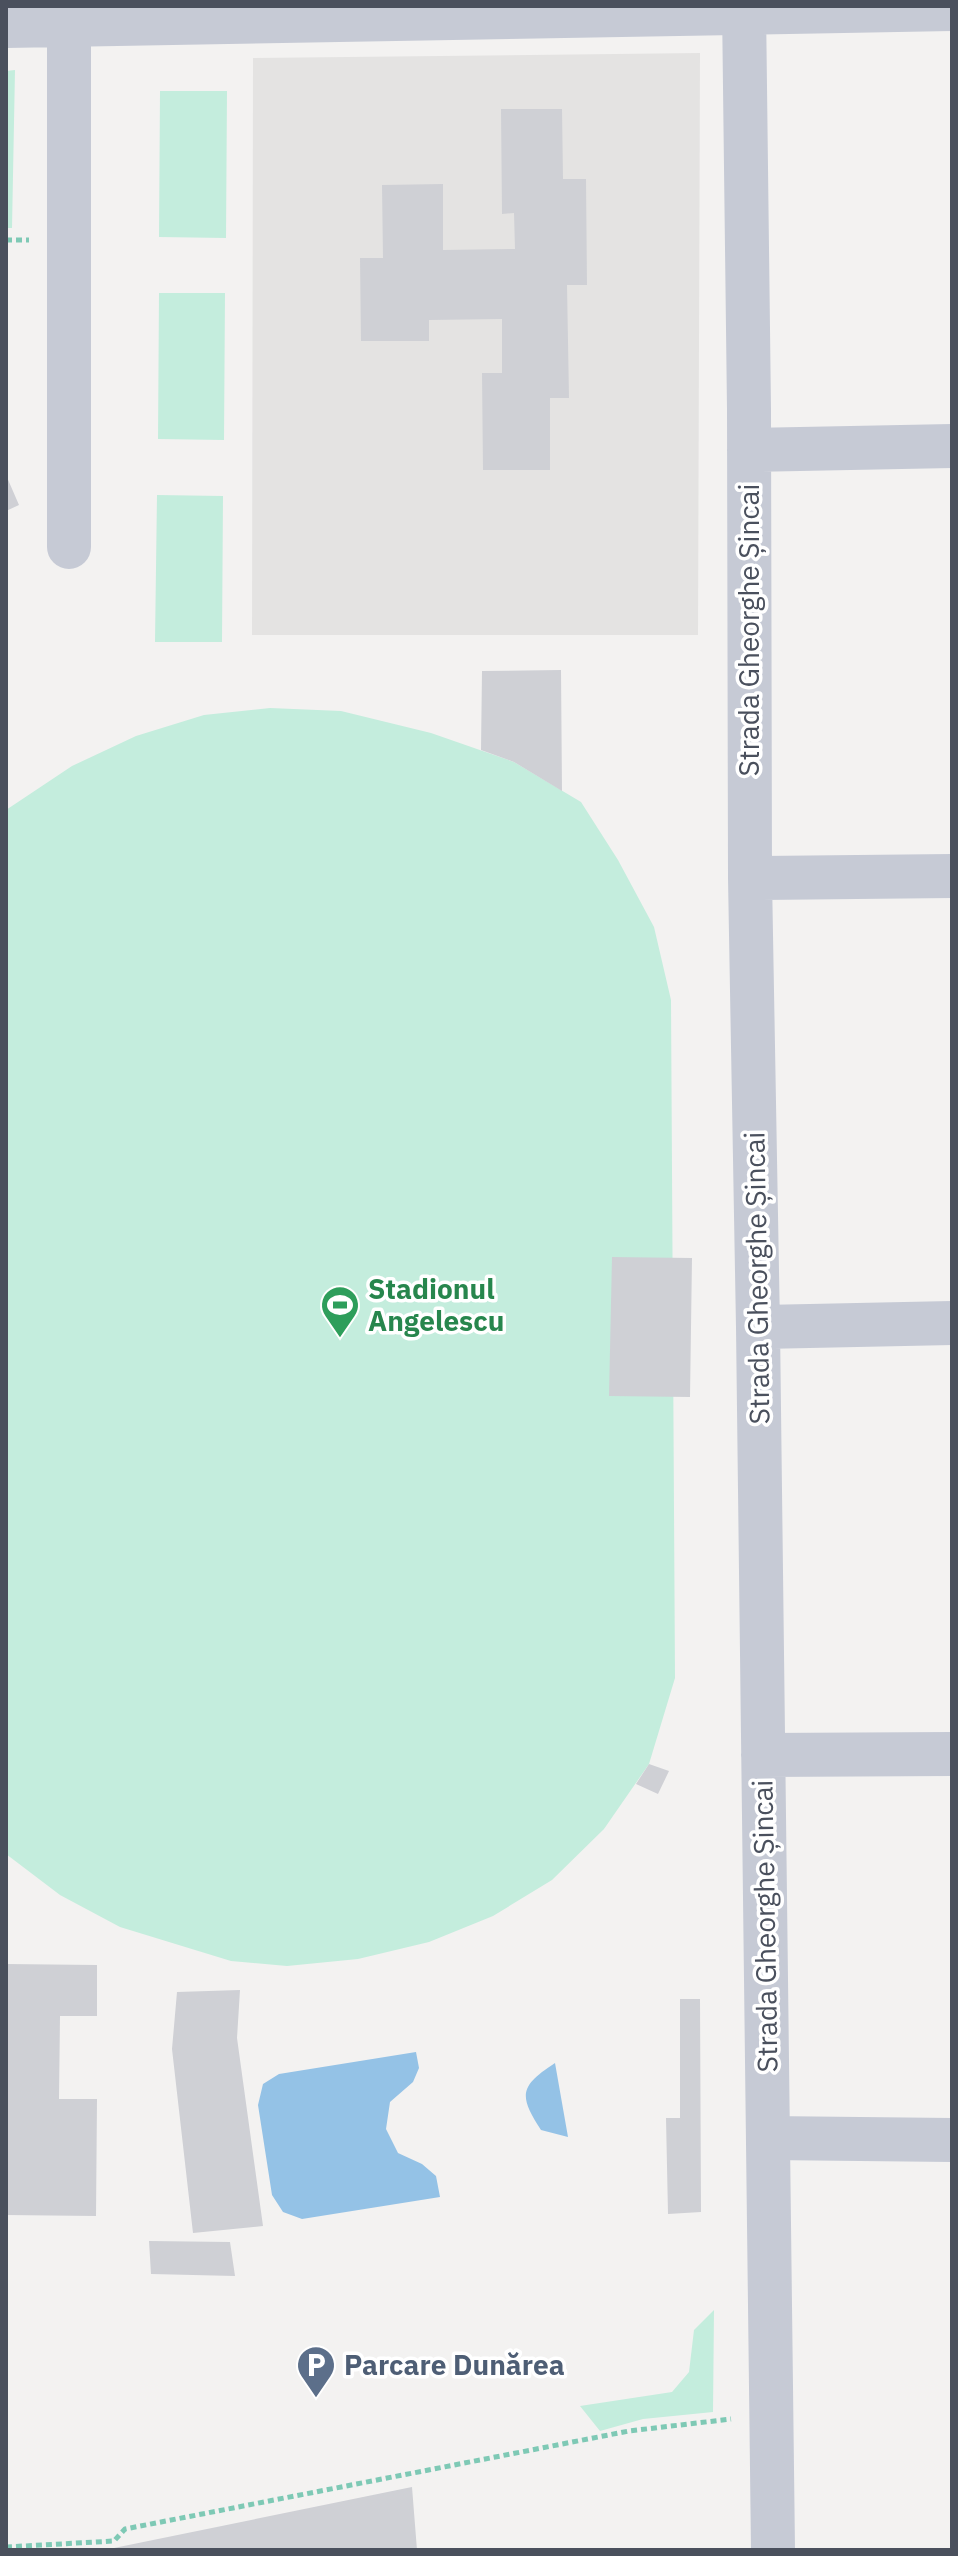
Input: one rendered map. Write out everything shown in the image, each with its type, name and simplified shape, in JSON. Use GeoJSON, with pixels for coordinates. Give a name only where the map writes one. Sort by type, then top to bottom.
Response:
{"type":"FeatureCollection","features":[{"type":"Feature","properties":{"kind":"street","name":"Strada Gheorghe Șincai"},"geometry":{"type":"LineString","coordinates":[[744,9],[750,878],[773,2550]]}},
{"type":"Feature","properties":{"kind":"street"},"geometry":{"type":"LineString","coordinates":[[6,26],[69,16],[952,9]]}},
{"type":"Feature","properties":{"kind":"street"},"geometry":{"type":"LineString","coordinates":[[69,16],[69,547]]}},
{"type":"Feature","properties":{"kind":"street"},"geometry":{"type":"LineString","coordinates":[[749,450],[952,446]]}},
{"type":"Feature","properties":{"kind":"street"},"geometry":{"type":"LineString","coordinates":[[750,878],[952,876]]}},
{"type":"Feature","properties":{"kind":"street"},"geometry":{"type":"LineString","coordinates":[[758,1327],[952,1323]]}},
{"type":"Feature","properties":{"kind":"street"},"geometry":{"type":"LineString","coordinates":[[763,1755],[952,1754]]}},
{"type":"Feature","properties":{"kind":"street"},"geometry":{"type":"LineString","coordinates":[[768,2138],[952,2140]]}},
{"type":"Feature","properties":{"kind":"path"},"geometry":{"type":"LineString","coordinates":[[6,2547],[114,2541],[125,2529],[629,2431],[771,2415]]}},
{"type":"Feature","properties":{"kind":"shaded area"},"geometry":{"type":"Polygon","coordinates":[[[700,53],[698,635],[252,635],[253,58],[700,53]]]}},
{"type":"Feature","properties":{"kind":"green space"},"geometry":{"type":"Polygon","coordinates":[[[15,70],[12,228],[6,228],[6,71],[15,70]]]}},
{"type":"Feature","properties":{"kind":"green space"},"geometry":{"type":"Polygon","coordinates":[[[160,91],[227,91],[226,238],[159,237],[160,91]]]}},
{"type":"Feature","properties":{"kind":"green space"},"geometry":{"type":"Polygon","coordinates":[[[159,293],[225,293],[224,440],[158,439],[159,293]]]}},
{"type":"Feature","properties":{"kind":"green space"},"geometry":{"type":"Polygon","coordinates":[[[157,495],[223,496],[222,642],[155,642],[157,495]]]}},
{"type":"Feature","properties":{"kind":"green space","name":"Stadionul Angelescu"},"geometry":{"type":"Polygon","coordinates":[[[270,708],[341,711],[431,733],[514,762],[581,802],[618,860],[654,927],[671,1000],[675,1678],[649,1764],[604,1829],[552,1880],[493,1916],[429,1942],[358,1959],[287,1966],[231,1961],[120,1927],[60,1895],[6,1854],[6,810],[72,766],[136,736],[204,715],[270,708]]]}},
{"type":"Feature","properties":{"kind":"green space"},"geometry":{"type":"Polygon","coordinates":[[[714,2310],[713,2412],[643,2419],[600,2431],[580,2406],[672,2392],[689,2372],[694,2330],[714,2310]]]}},
{"type":"Feature","properties":{"kind":"water"},"geometry":{"type":"Polygon","coordinates":[[[416,2052],[419,2068],[413,2082],[390,2102],[386,2129],[398,2153],[422,2164],[436,2176],[440,2197],[302,2219],[283,2212],[272,2195],[258,2105],[263,2084],[279,2074],[416,2052]]]}},
{"type":"Feature","properties":{"kind":"water"},"geometry":{"type":"Polygon","coordinates":[[[555,2063],[568,2137],[541,2130],[526,2099],[529,2085],[555,2063]]]}},
{"type":"Feature","properties":{"kind":"building"},"geometry":{"type":"Polygon","coordinates":[[[501,109],[562,109],[563,179],[586,179],[587,285],[567,285],[569,398],[550,398],[550,470],[483,470],[482,373],[502,373],[502,319],[429,320],[429,341],[361,341],[360,258],[383,258],[382,185],[443,184],[443,250],[515,249],[514,213],[502,214],[501,109]]]}},
{"type":"Feature","properties":{"kind":"building"},"geometry":{"type":"Polygon","coordinates":[[[6,475],[19,505],[6,511],[6,475]]]}},
{"type":"Feature","properties":{"kind":"building"},"geometry":{"type":"Polygon","coordinates":[[[561,670],[562,791],[514,762],[481,750],[482,671],[561,670]]]}},
{"type":"Feature","properties":{"kind":"building"},"geometry":{"type":"Polygon","coordinates":[[[612,1257],[692,1258],[690,1397],[609,1396],[612,1257]]]}},
{"type":"Feature","properties":{"kind":"building"},"geometry":{"type":"Polygon","coordinates":[[[649,1764],[669,1771],[658,1794],[636,1784],[649,1764]]]}},
{"type":"Feature","properties":{"kind":"building"},"geometry":{"type":"Polygon","coordinates":[[[6,1964],[97,1965],[97,2016],[60,2016],[59,2099],[97,2099],[96,2216],[6,2215],[6,1964]]]}},
{"type":"Feature","properties":{"kind":"building"},"geometry":{"type":"Polygon","coordinates":[[[240,1990],[237,2038],[263,2226],[193,2233],[172,2049],[177,1992],[240,1990]]]}},
{"type":"Feature","properties":{"kind":"building"},"geometry":{"type":"Polygon","coordinates":[[[680,1999],[700,1999],[701,2212],[668,2214],[666,2118],[680,2118],[680,1999]]]}},
{"type":"Feature","properties":{"kind":"building"},"geometry":{"type":"Polygon","coordinates":[[[149,2241],[230,2242],[235,2276],[151,2274],[149,2241]]]}},
{"type":"Feature","properties":{"kind":"building"},"geometry":{"type":"Polygon","coordinates":[[[412,2487],[417,2550],[114,2550],[114,2548],[412,2487]]]}},
{"type":"Feature","properties":{"kind":"place","name":"Stadionul Angelescu"},"geometry":{"type":"Point","coordinates":[340,1339]}},
{"type":"Feature","properties":{"kind":"place","name":"Parcare Dunărea"},"geometry":{"type":"Point","coordinates":[316,2399]}}]}
